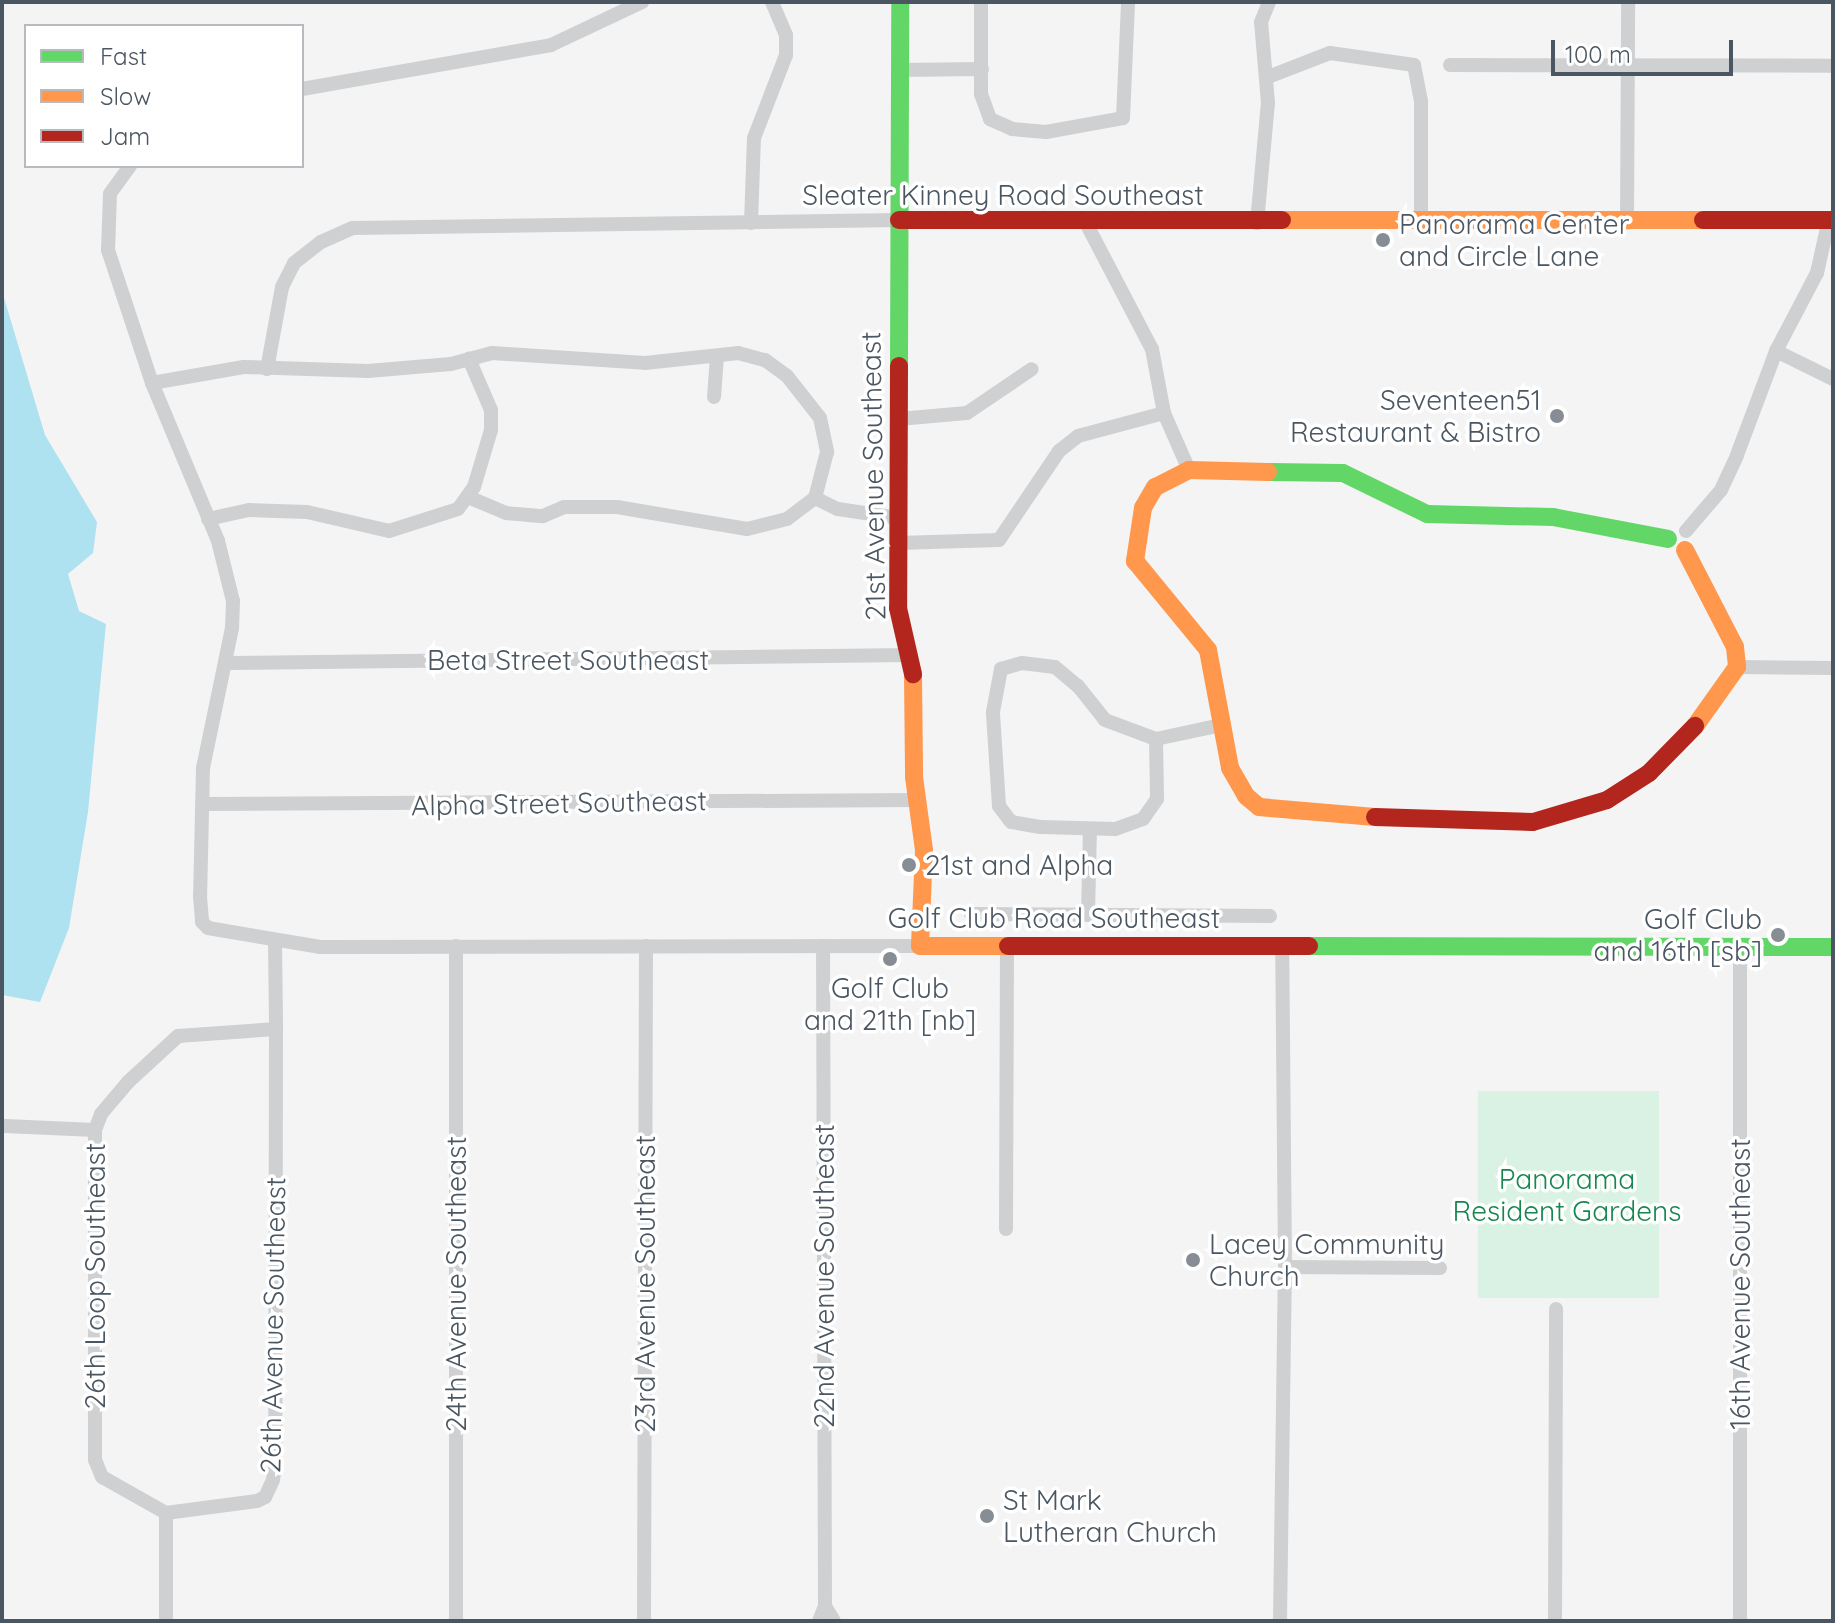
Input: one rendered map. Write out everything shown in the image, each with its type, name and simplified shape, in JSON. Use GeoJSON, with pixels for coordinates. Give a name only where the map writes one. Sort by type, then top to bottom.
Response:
{"type":"FeatureCollection","features":[{"type":"Feature","properties":{"kind":"street"},"geometry":{"type":"LineString","coordinates":[[304,89],[551,45],[642,2]]}},
{"type":"Feature","properties":{"kind":"street"},"geometry":{"type":"LineString","coordinates":[[751,223],[754,138],[786,55],[786,35],[772,2]]}},
{"type":"Feature","properties":{"kind":"street","name":"21st Avenue Southeast"},"geometry":{"type":"LineString","coordinates":[[900,2],[898,543],[900,626],[911,655],[916,800],[924,850],[920,946]]}},
{"type":"Feature","properties":{"kind":"street"},"geometry":{"type":"LineString","coordinates":[[981,2],[981,94],[990,119],[1012,129],[1046,132],[1116,122],[1128,106],[1122,56],[1128,2]]}},
{"type":"Feature","properties":{"kind":"street"},"geometry":{"type":"LineString","coordinates":[[1257,223],[1268,77],[1261,22],[1269,2]]}},
{"type":"Feature","properties":{"kind":"street"},"geometry":{"type":"LineString","coordinates":[[1627,223],[1628,2]]}},
{"type":"Feature","properties":{"kind":"street"},"geometry":{"type":"LineString","coordinates":[[1268,77],[1330,53],[1406,60],[1418,72],[1421,223]]}},
{"type":"Feature","properties":{"kind":"street"},"geometry":{"type":"LineString","coordinates":[[1450,65],[1833,66]]}},
{"type":"Feature","properties":{"kind":"street"},"geometry":{"type":"LineString","coordinates":[[899,70],[982,69]]}},
{"type":"Feature","properties":{"kind":"street"},"geometry":{"type":"LineString","coordinates":[[129,168],[110,194],[108,250],[152,383],[229,573],[233,601],[226,663],[207,740],[203,804]]}},
{"type":"Feature","properties":{"kind":"street","name":"Sleater Kinney Road Southeast"},"geometry":{"type":"LineString","coordinates":[[267,369],[282,287],[294,263],[321,242],[353,228],[899,220],[1086,223],[1831,220]]}},
{"type":"Feature","properties":{"kind":"street"},"geometry":{"type":"LineString","coordinates":[[1668,539],[1648,539],[1553,517],[1427,514],[1343,473],[1189,470],[1155,487],[1143,508],[1135,561],[1208,650],[1230,768],[1246,796],[1259,807],[1414,820],[1533,822],[1607,800],[1649,773],[1681,746],[1737,667],[1735,647],[1686,540],[1721,490],[1776,351],[1829,244],[1831,220]]}},
{"type":"Feature","properties":{"kind":"street"},"geometry":{"type":"LineString","coordinates":[[1086,223],[1152,349],[1164,413],[1189,470]]}},
{"type":"Feature","properties":{"kind":"street"},"geometry":{"type":"LineString","coordinates":[[1776,351],[1833,379]]}},
{"type":"Feature","properties":{"kind":"street"},"geometry":{"type":"LineString","coordinates":[[152,383],[206,371],[368,371],[469,359],[492,353],[631,362],[738,353],[765,360],[808,398],[826,437],[823,479],[815,498],[787,519],[747,529],[632,508],[506,513],[468,497]]}},
{"type":"Feature","properties":{"kind":"street"},"geometry":{"type":"LineString","coordinates":[[714,397],[717,356]]}},
{"type":"Feature","properties":{"kind":"street"},"geometry":{"type":"LineString","coordinates":[[208,519],[249,510],[307,512],[389,531],[436,518],[468,497],[491,430],[491,410],[469,359]]}},
{"type":"Feature","properties":{"kind":"street"},"geometry":{"type":"LineString","coordinates":[[899,419],[967,413],[1032,369]]}},
{"type":"Feature","properties":{"kind":"street"},"geometry":{"type":"LineString","coordinates":[[898,543],[999,540],[1059,451],[1078,436],[1164,413]]}},
{"type":"Feature","properties":{"kind":"street"},"geometry":{"type":"LineString","coordinates":[[815,498],[838,509],[898,518]]}},
{"type":"Feature","properties":{"kind":"street","name":"Beta Street Southeast"},"geometry":{"type":"LineString","coordinates":[[226,663],[911,655]]}},
{"type":"Feature","properties":{"kind":"street"},"geometry":{"type":"LineString","coordinates":[[1156,739],[1154,810],[1115,829],[1011,822],[999,806],[993,712],[1001,669],[1022,663],[1055,667],[1078,686],[1105,720],[1156,739],[1221,725]]}},
{"type":"Feature","properties":{"kind":"street"},"geometry":{"type":"LineString","coordinates":[[1737,667],[1833,668]]}},
{"type":"Feature","properties":{"kind":"street","name":"Alpha Street Southeast"},"geometry":{"type":"LineString","coordinates":[[203,804],[916,800]]}},
{"type":"Feature","properties":{"kind":"street","name":"Golf Club Road Southeast"},"geometry":{"type":"LineString","coordinates":[[203,804],[202,922],[208,928],[320,947],[1833,947]]}},
{"type":"Feature","properties":{"kind":"street"},"geometry":{"type":"LineString","coordinates":[[1088,915],[1090,829]]}},
{"type":"Feature","properties":{"kind":"street"},"geometry":{"type":"LineString","coordinates":[[971,914],[1270,916]]}},
{"type":"Feature","properties":{"kind":"street","name":"26th Avenue Southeast"},"geometry":{"type":"LineString","coordinates":[[166,1513],[257,1501],[265,1497],[273,1480],[275,941]]}},
{"type":"Feature","properties":{"kind":"street","name":"24th Avenue Southeast"},"geometry":{"type":"LineString","coordinates":[[456,946],[456,1621]]}},
{"type":"Feature","properties":{"kind":"street","name":"23rd Avenue Southeast"},"geometry":{"type":"LineString","coordinates":[[644,1621],[646,946]]}},
{"type":"Feature","properties":{"kind":"street","name":"22nd Avenue Southeast"},"geometry":{"type":"LineString","coordinates":[[819,1621],[825,1606],[823,946]]}},
{"type":"Feature","properties":{"kind":"street"},"geometry":{"type":"LineString","coordinates":[[1006,1229],[1007,946]]}},
{"type":"Feature","properties":{"kind":"street"},"geometry":{"type":"LineString","coordinates":[[1280,1621],[1285,1267],[1282,946]]}},
{"type":"Feature","properties":{"kind":"street","name":"16th Avenue Southeast"},"geometry":{"type":"LineString","coordinates":[[1740,946],[1740,1621]]}},
{"type":"Feature","properties":{"kind":"street","name":"26th Loop Southeast"},"geometry":{"type":"LineString","coordinates":[[166,1513],[102,1477],[95,1460],[95,1130],[101,1114],[128,1082],[178,1036],[276,1029]]}},
{"type":"Feature","properties":{"kind":"street"},"geometry":{"type":"LineString","coordinates":[[5,1126],[95,1130]]}},
{"type":"Feature","properties":{"kind":"street"},"geometry":{"type":"LineString","coordinates":[[1285,1267],[1440,1268]]}},
{"type":"Feature","properties":{"kind":"street"},"geometry":{"type":"LineString","coordinates":[[1555,1621],[1556,1309]]}},
{"type":"Feature","properties":{"kind":"street"},"geometry":{"type":"LineString","coordinates":[[166,1513],[166,1621]]}},
{"type":"Feature","properties":{"kind":"street"},"geometry":{"type":"LineString","coordinates":[[825,1606],[834,1621]]}},
{"type":"Feature","properties":{"kind":"green space","name":"Panorama Resident Gardens"},"geometry":{"type":"Polygon","coordinates":[[[1478,1091],[1659,1091],[1659,1298],[1478,1298],[1478,1091]]]}},
{"type":"Feature","properties":{"kind":"water"},"geometry":{"type":"Polygon","coordinates":[[[2,291],[45,435],[97,522],[93,553],[68,574],[79,611],[106,624],[88,812],[69,928],[40,1002],[2,995],[2,291]]]}},
{"type":"Feature","properties":{"kind":"traffic: fast"},"geometry":{"type":"LineString","coordinates":[[899,366],[900,2]]}},
{"type":"Feature","properties":{"kind":"traffic: fast"},"geometry":{"type":"LineString","coordinates":[[1268,472],[1343,473],[1427,514],[1553,517],[1668,539]]}},
{"type":"Feature","properties":{"kind":"traffic: fast"},"geometry":{"type":"LineString","coordinates":[[1309,946],[1833,947]]}},
{"type":"Feature","properties":{"kind":"traffic: slow"},"geometry":{"type":"LineString","coordinates":[[1282,220],[1703,220]]}},
{"type":"Feature","properties":{"kind":"traffic: slow"},"geometry":{"type":"LineString","coordinates":[[1268,472],[1189,470],[1155,487],[1143,508],[1135,561],[1208,650],[1230,768],[1246,796],[1259,807],[1375,817]]}},
{"type":"Feature","properties":{"kind":"traffic: slow"},"geometry":{"type":"LineString","coordinates":[[1685,550],[1735,647],[1737,667],[1695,726]]}},
{"type":"Feature","properties":{"kind":"traffic: slow"},"geometry":{"type":"LineString","coordinates":[[913,674],[914,777],[924,850],[920,946],[1008,946]]}},
{"type":"Feature","properties":{"kind":"traffic: jam"},"geometry":{"type":"LineString","coordinates":[[899,220],[1282,220]]}},
{"type":"Feature","properties":{"kind":"traffic: jam"},"geometry":{"type":"LineString","coordinates":[[1703,220],[1833,220]]}},
{"type":"Feature","properties":{"kind":"traffic: jam"},"geometry":{"type":"LineString","coordinates":[[899,366],[898,608],[913,674]]}},
{"type":"Feature","properties":{"kind":"traffic: jam"},"geometry":{"type":"LineString","coordinates":[[1375,817],[1533,822],[1607,800],[1649,773],[1695,726]]}},
{"type":"Feature","properties":{"kind":"traffic: jam"},"geometry":{"type":"LineString","coordinates":[[1008,946],[1309,946]]}},
{"type":"Feature","properties":{"kind":"place","name":"Panorama Center and Circle Lane"},"geometry":{"type":"Point","coordinates":[1383,240]}},
{"type":"Feature","properties":{"kind":"place","name":"Seventeen51 Restaurant & Bistro"},"geometry":{"type":"Point","coordinates":[1557,416]}},
{"type":"Feature","properties":{"kind":"place","name":"21st and Alpha"},"geometry":{"type":"Point","coordinates":[909,865]}},
{"type":"Feature","properties":{"kind":"place","name":"Golf Club and 16th [sb]"},"geometry":{"type":"Point","coordinates":[1778,935]}},
{"type":"Feature","properties":{"kind":"place","name":"Golf Club and 21th [nb]"},"geometry":{"type":"Point","coordinates":[890,959]}},
{"type":"Feature","properties":{"kind":"place","name":"Lacey Community Church"},"geometry":{"type":"Point","coordinates":[1193,1260]}},
{"type":"Feature","properties":{"kind":"place","name":"St Mark Lutheran Church"},"geometry":{"type":"Point","coordinates":[987,1516]}}]}
